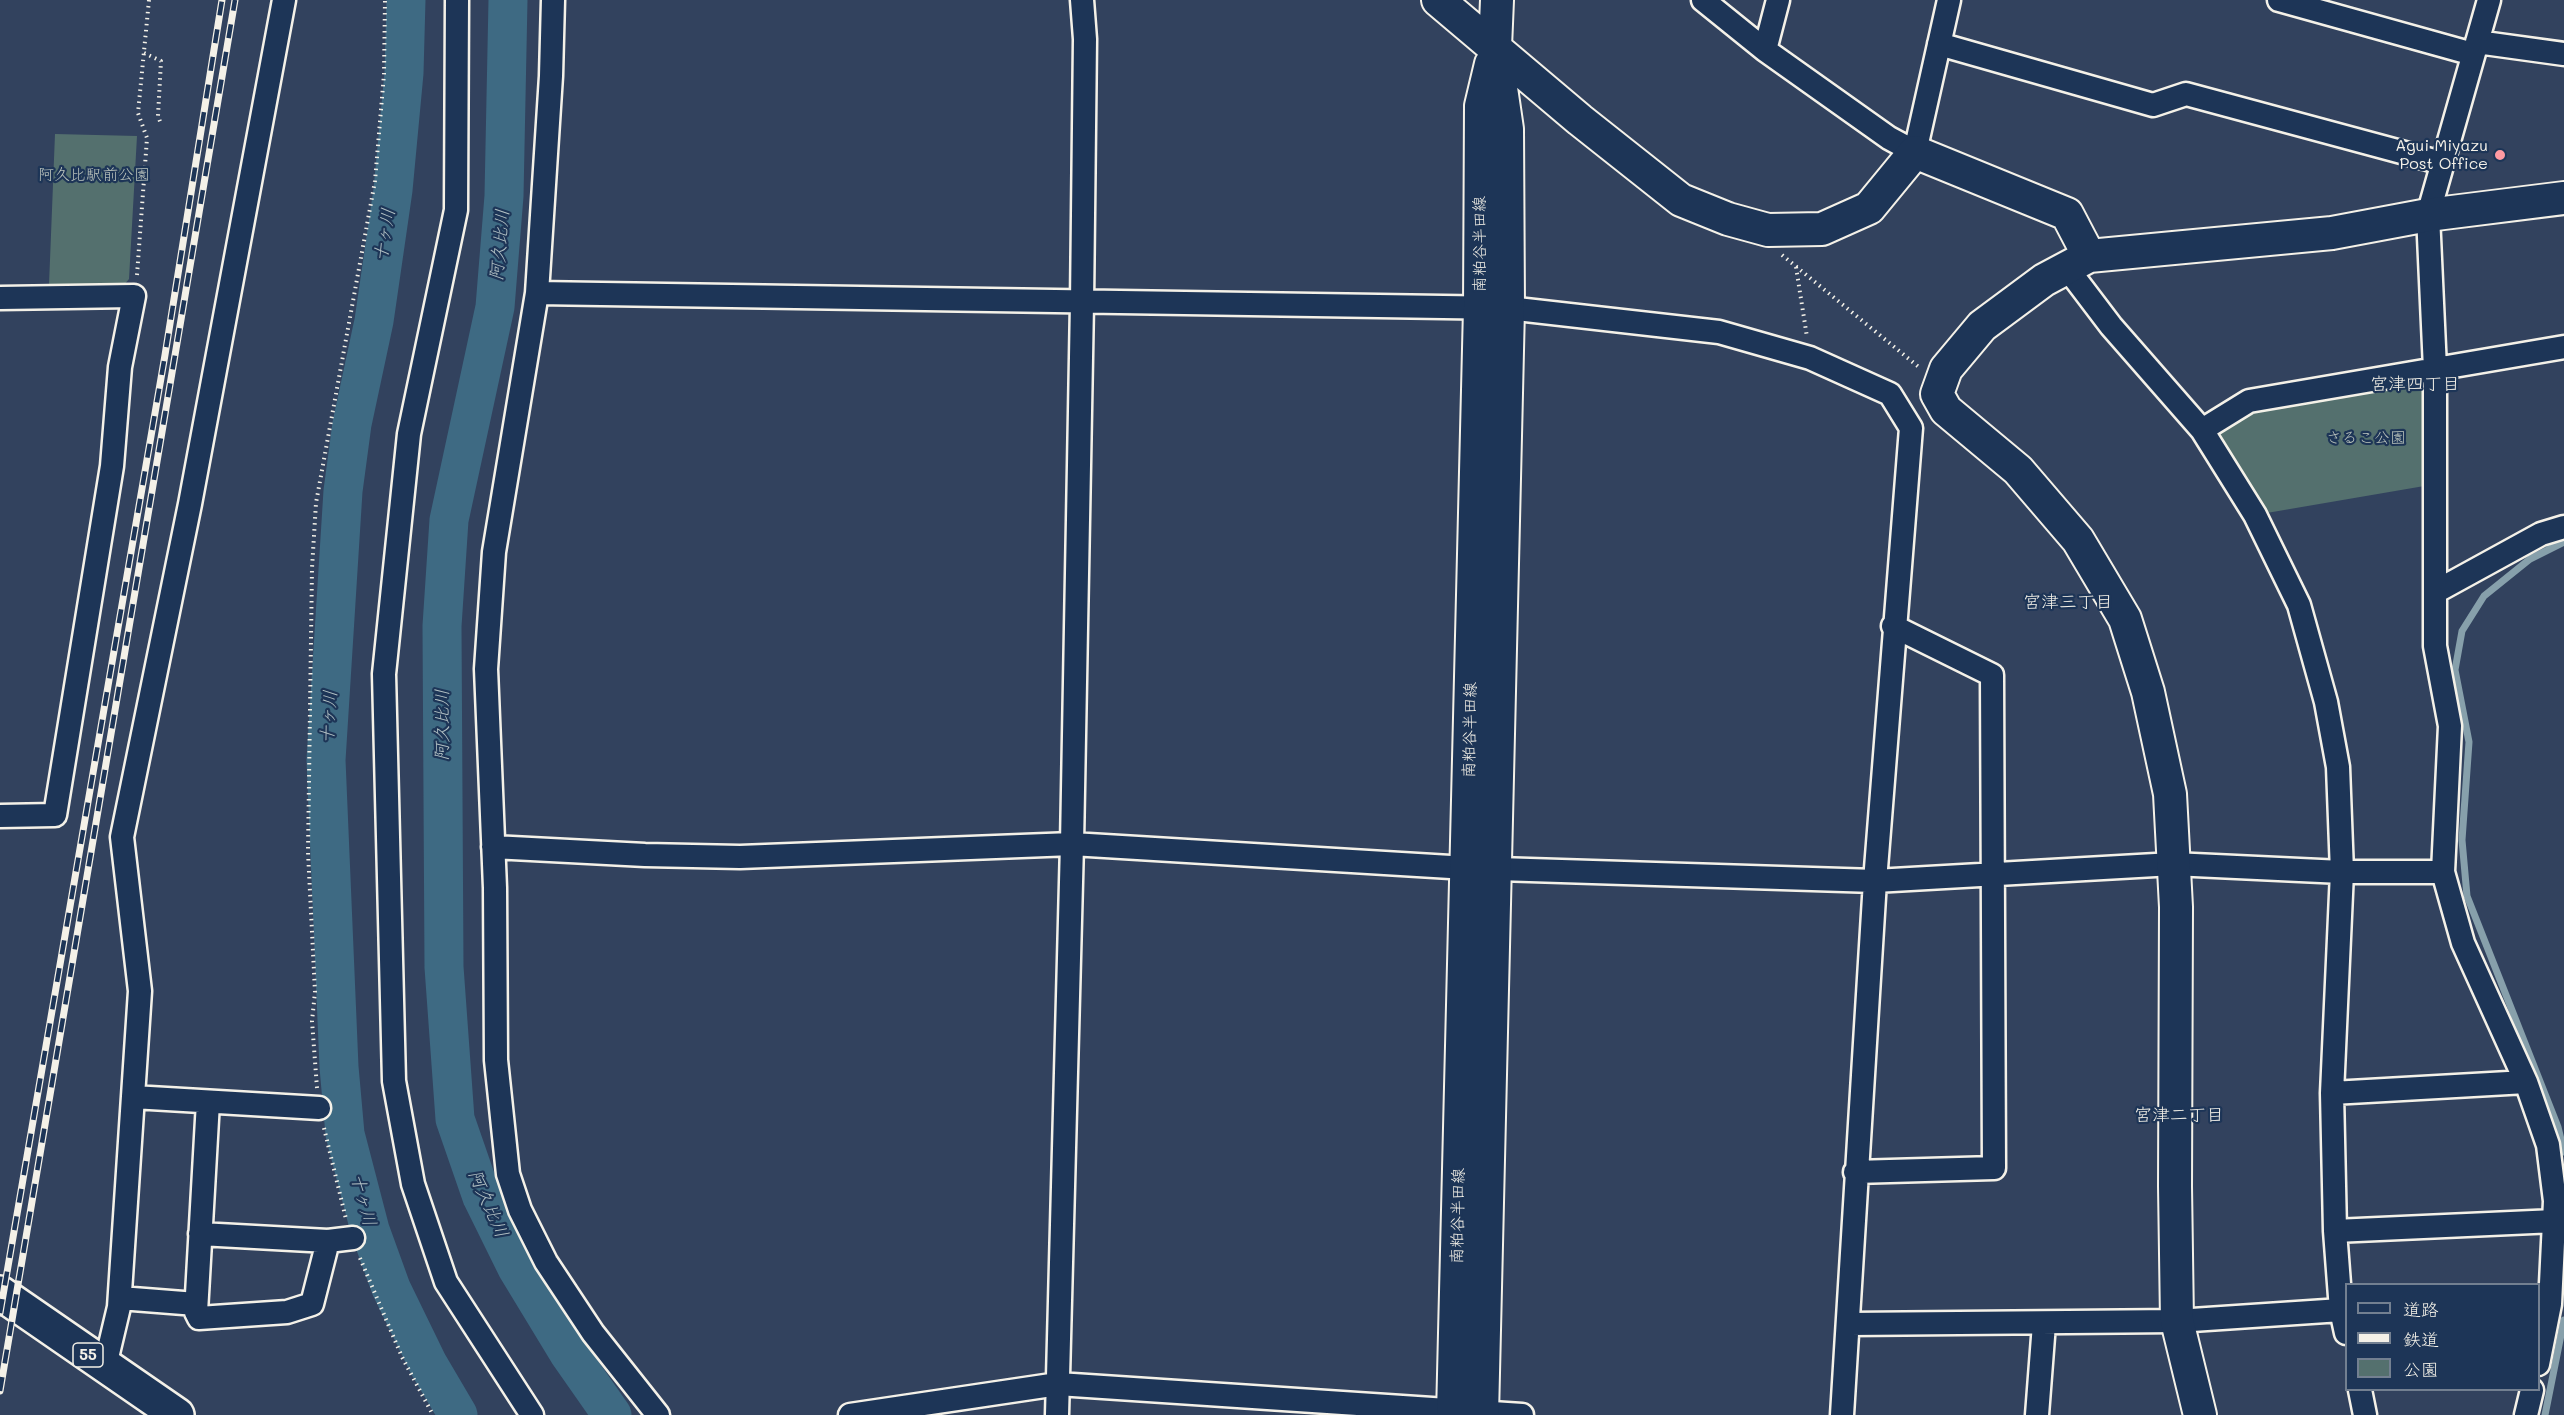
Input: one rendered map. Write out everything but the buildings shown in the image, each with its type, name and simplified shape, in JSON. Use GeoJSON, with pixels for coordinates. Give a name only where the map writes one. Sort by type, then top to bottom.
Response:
{"type":"FeatureCollection","features":[{"type":"Feature","properties":{"kind":"main road","name":"55"},"geometry":{"type":"LineString","coordinates":[[0,1293],[177,1415]]}},
{"type":"Feature","properties":{"kind":"street"},"geometry":{"type":"LineString","coordinates":[[105,1366],[120,1298],[140,991],[122,837],[190,504],[284,0]]}},
{"type":"Feature","properties":{"kind":"street"},"geometry":{"type":"LineString","coordinates":[[457,0],[456,210],[409,434],[384,674],[393,1081],[414,1184],[446,1282],[532,1415]]}},
{"type":"Feature","properties":{"kind":"street"},"geometry":{"type":"LineString","coordinates":[[553,0],[551,76],[537,293],[494,552],[486,669],[493,847],[496,1060],[508,1174],[520,1210],[546,1262],[593,1333],[658,1415]]}},
{"type":"Feature","properties":{"kind":"street"},"geometry":{"type":"LineString","coordinates":[[1057,1415],[1072,844],[1082,303],[1085,39],[1082,0]]}},
{"type":"Feature","properties":{"kind":"street"},"geometry":{"type":"LineString","coordinates":[[1438,0],[1580,120],[1681,200],[1728,219],[1768,230],[1822,229],[1869,208],[1915,152],[1949,0]]}},
{"type":"Feature","properties":{"kind":"street","name":"南粕谷半田線"},"geometry":{"type":"LineString","coordinates":[[1468,1412],[1494,308],[1481,106],[1495,47],[1497,0]]}},
{"type":"Feature","properties":{"kind":"street"},"geometry":{"type":"LineString","coordinates":[[1703,0],[1765,50],[1889,138],[1915,152],[2067,214],[2078,262],[2111,326],[2202,430],[2255,515],[2299,605],[2326,702],[2338,767],[2342,872],[2332,1093],[2335,1231],[2341,1310],[2345,1328]]}},
{"type":"Feature","properties":{"kind":"street"},"geometry":{"type":"LineString","coordinates":[[1765,50],[1778,0]]}},
{"type":"Feature","properties":{"kind":"street"},"geometry":{"type":"LineString","coordinates":[[2280,0],[2475,48],[2564,54]]}},
{"type":"Feature","properties":{"kind":"street"},"geometry":{"type":"LineString","coordinates":[[2489,0],[2428,216],[2435,369],[2437,591],[2435,646],[2450,726],[2443,872],[2463,943],[2526,1082],[2548,1145],[2555,1201],[2550,1304],[2540,1354]]}},
{"type":"Feature","properties":{"kind":"street"},"geometry":{"type":"LineString","coordinates":[[1940,44],[2153,105],[2186,94],[2442,163]]}},
{"type":"Feature","properties":{"kind":"street"},"geometry":{"type":"LineString","coordinates":[[2200,1415],[2177,1321],[2176,907],[2170,794],[2148,692],[2125,618],[2078,540],[2018,470],[1946,410],[1937,394],[1946,369],[1982,326],[2044,280],[2078,262],[2332,233],[2428,216],[2564,198]]}},
{"type":"Feature","properties":{"kind":"street"},"geometry":{"type":"LineString","coordinates":[[537,293],[1494,308],[1719,332],[1810,358],[1890,394],[1911,428],[1893,626],[1875,881],[1855,1173],[1850,1324],[1842,1415]]}},
{"type":"Feature","properties":{"kind":"street"},"geometry":{"type":"LineString","coordinates":[[0,298],[134,296],[120,367],[112,466],[55,815],[0,816]]}},
{"type":"Feature","properties":{"kind":"street"},"geometry":{"type":"LineString","coordinates":[[2202,430],[2249,401],[2564,347]]}},
{"type":"Feature","properties":{"kind":"street"},"geometry":{"type":"LineString","coordinates":[[2437,591],[2541,534],[2564,527]]}},
{"type":"Feature","properties":{"kind":"street"},"geometry":{"type":"LineString","coordinates":[[1855,1173],[1995,1168],[1992,675],[1893,626]]}},
{"type":"Feature","properties":{"kind":"street"},"geometry":{"type":"LineString","coordinates":[[493,847],[645,855],[740,857],[1072,844],[1481,868],[1875,881],[2173,864],[2342,872],[2443,872]]}},
{"type":"Feature","properties":{"kind":"street"},"geometry":{"type":"LineString","coordinates":[[2332,1093],[2526,1082]]}},
{"type":"Feature","properties":{"kind":"street"},"geometry":{"type":"LineString","coordinates":[[133,1097],[319,1108]]}},
{"type":"Feature","properties":{"kind":"street"},"geometry":{"type":"LineString","coordinates":[[208,1102],[195,1312],[199,1318],[286,1312],[312,1304],[328,1241]]}},
{"type":"Feature","properties":{"kind":"street"},"geometry":{"type":"LineString","coordinates":[[2335,1231],[2554,1221]]}},
{"type":"Feature","properties":{"kind":"street"},"geometry":{"type":"LineString","coordinates":[[200,1234],[328,1241],[353,1238]]}},
{"type":"Feature","properties":{"kind":"street"},"geometry":{"type":"LineString","coordinates":[[120,1298],[196,1304]]}},
{"type":"Feature","properties":{"kind":"street"},"geometry":{"type":"LineString","coordinates":[[1850,1324],[2177,1321],[2341,1310]]}},
{"type":"Feature","properties":{"kind":"street"},"geometry":{"type":"LineString","coordinates":[[2037,1415],[2044,1324]]}},
{"type":"Feature","properties":{"kind":"street"},"geometry":{"type":"LineString","coordinates":[[850,1415],[1058,1384],[1522,1415]]}},
{"type":"Feature","properties":{"kind":"street"},"geometry":{"type":"LineString","coordinates":[[2360,1391],[2365,1415]]}},
{"type":"Feature","properties":{"kind":"street"},"geometry":{"type":"LineString","coordinates":[[2526,1415],[2532,1391]]}},
{"type":"Feature","properties":{"kind":"path"},"geometry":{"type":"LineString","coordinates":[[134,296],[147,138],[138,113],[149,0]]}},
{"type":"Feature","properties":{"kind":"path"},"geometry":{"type":"LineString","coordinates":[[385,0],[384,74],[375,181],[316,503],[312,568],[308,852],[315,992],[312,1021],[319,1108],[353,1238],[369,1283],[402,1357],[433,1415]]}},
{"type":"Feature","properties":{"kind":"path"},"geometry":{"type":"LineString","coordinates":[[144,53],[161,61],[158,116],[161,124]]}},
{"type":"Feature","properties":{"kind":"path"},"geometry":{"type":"LineString","coordinates":[[1768,230],[1771,246],[1917,368],[1946,369]]}},
{"type":"Feature","properties":{"kind":"path"},"geometry":{"type":"LineString","coordinates":[[1796,266],[1810,358]]}},
{"type":"Feature","properties":{"kind":"green space","name":"阿久比駅前公園"},"geometry":{"type":"Polygon","coordinates":[[[55,134],[137,136],[129,279],[123,286],[49,285],[55,134]]]}},
{"type":"Feature","properties":{"kind":"green space","name":"さるこ公園"},"geometry":{"type":"Polygon","coordinates":[[[2435,369],[2436,484],[2255,515],[2202,430],[2249,401],[2435,369]]]}},
{"type":"Feature","properties":{"kind":"waterway","name":"十ヶ川"},"geometry":{"type":"LineString","coordinates":[[406,0],[404,73],[393,190],[374,321],[352,424],[343,491],[326,760],[339,1067],[345,1134],[370,1230],[391,1288],[428,1364],[458,1415]]}},
{"type":"Feature","properties":{"kind":"waterway","name":"阿久比川"},"geometry":{"type":"LineString","coordinates":[[508,0],[504,196],[495,307],[449,520],[442,626],[444,967],[455,1119],[482,1197],[517,1268],[568,1352],[612,1415]]}},
{"type":"Feature","properties":{"kind":"waterway"},"geometry":{"type":"LineString","coordinates":[[2564,542],[2530,559],[2484,596],[2462,631],[2455,670],[2469,742],[2462,840],[2467,896],[2558,1127],[2564,1152]]}},
{"type":"Feature","properties":{"kind":"waterway"},"geometry":{"type":"LineString","coordinates":[[2545,1415],[2564,1320]]}},
{"type":"Feature","properties":{"kind":"railway"},"geometry":{"type":"LineString","coordinates":[[0,1313],[165,355],[222,0]]}},
{"type":"Feature","properties":{"kind":"railway"},"geometry":{"type":"LineString","coordinates":[[0,1391],[235,0]]}},
{"type":"Feature","properties":{"kind":"place","name":"Agui Miyazu Post Office"},"geometry":{"type":"Point","coordinates":[2500,155]}},
{"type":"Feature","properties":{"kind":"district","name":"宮津四丁目"},"geometry":{"type":"Point","coordinates":[2415,384]}},
{"type":"Feature","properties":{"kind":"district","name":"宮津三丁目"},"geometry":{"type":"Point","coordinates":[2068,602]}},
{"type":"Feature","properties":{"kind":"district","name":"宮津二丁目"},"geometry":{"type":"Point","coordinates":[2179,1115]}}]}
